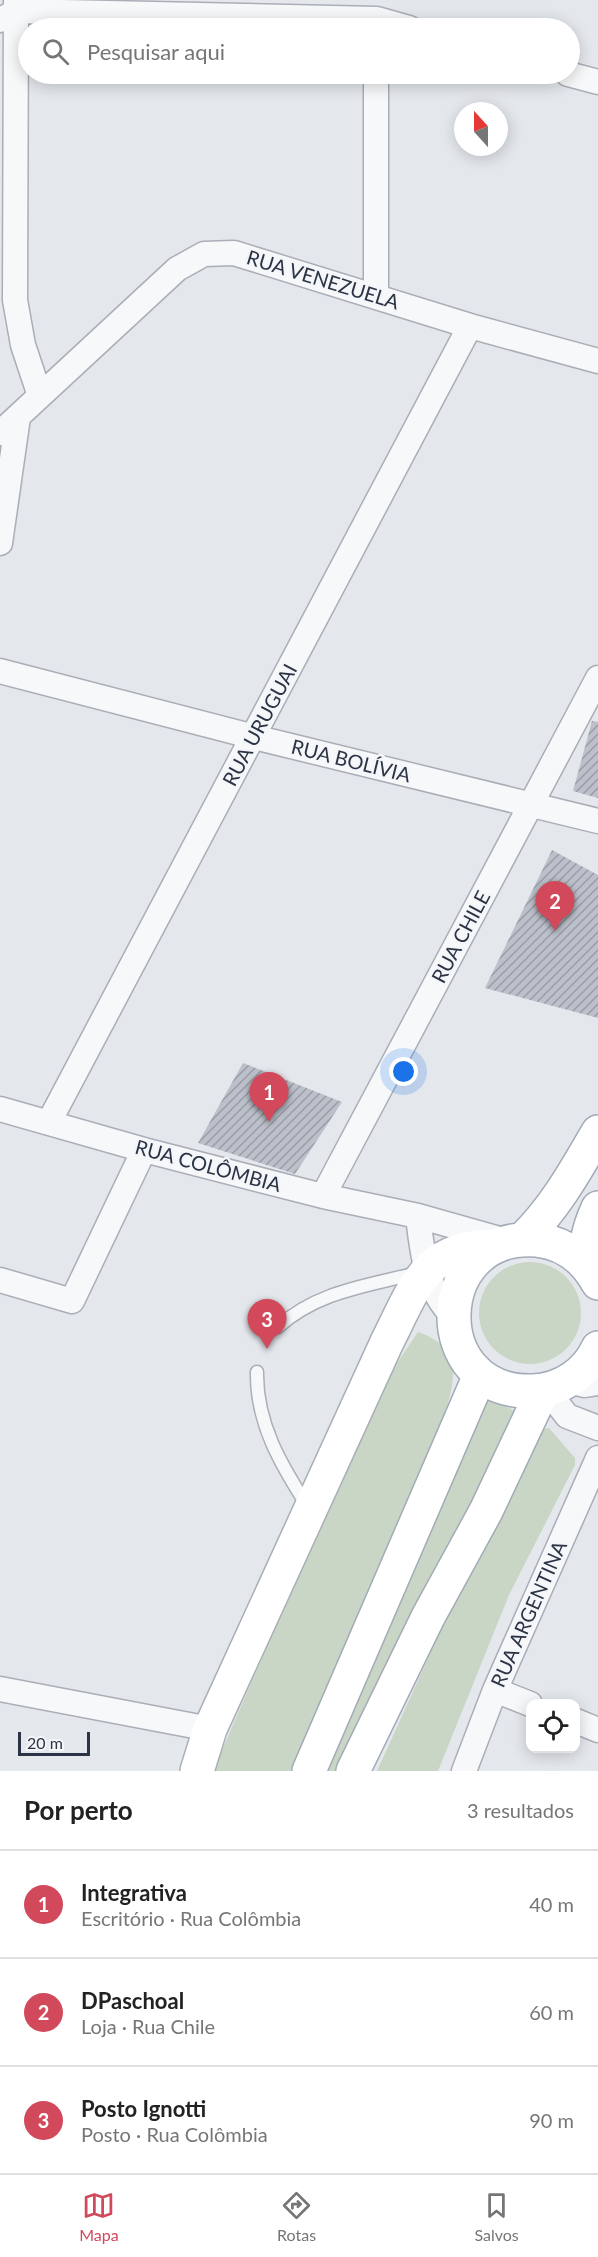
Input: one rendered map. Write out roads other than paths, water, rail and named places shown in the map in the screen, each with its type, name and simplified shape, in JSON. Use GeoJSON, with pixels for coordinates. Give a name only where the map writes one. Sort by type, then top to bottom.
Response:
{"type":"FeatureCollection","features":[{"type":"Feature","properties":{"kind":"main road"},"geometry":{"type":"LineString","coordinates":[[564,1386],[517,1391],[497,1385],[480,1375],[466,1360],[457,1343],[453,1304],[459,1285],[468,1269],[481,1256],[510,1242],[538,1224],[560,1194],[598,1132]]}},
{"type":"Feature","properties":{"kind":"main road"},"geometry":{"type":"LineString","coordinates":[[594,1273],[585,1249],[598,1208]]}},
{"type":"Feature","properties":{"kind":"main road"},"geometry":{"type":"LineString","coordinates":[[197,1771],[210,1730],[417,1281],[426,1270],[452,1253],[465,1248],[510,1242],[556,1244],[576,1255],[594,1273]]}},
{"type":"Feature","properties":{"kind":"main road"},"geometry":{"type":"LineString","coordinates":[[353,1771],[429,1617],[486,1511],[564,1386],[583,1370],[598,1348]]}},
{"type":"Feature","properties":{"kind":"main road"},"geometry":{"type":"LineString","coordinates":[[309,1771],[430,1485],[480,1375]]}},
{"type":"Feature","properties":{"kind":"street"},"geometry":{"type":"LineString","coordinates":[[40,396],[24,345],[15,300],[11,10],[376,16]]}},
{"type":"Feature","properties":{"kind":"street"},"geometry":{"type":"LineString","coordinates":[[580,77],[598,82]]}},
{"type":"Feature","properties":{"kind":"street"},"geometry":{"type":"LineString","coordinates":[[376,84],[376,296]]}},
{"type":"Feature","properties":{"kind":"street","name":"RUA VENEZUELA"},"geometry":{"type":"LineString","coordinates":[[9,425],[177,269],[204,254],[234,253],[470,326],[598,361]]}},
{"type":"Feature","properties":{"kind":"street","name":"RUA URUGUAI"},"geometry":{"type":"LineString","coordinates":[[49,1122],[470,326]]}},
{"type":"Feature","properties":{"kind":"street"},"geometry":{"type":"LineString","coordinates":[[0,543],[9,425]]}},
{"type":"Feature","properties":{"kind":"street","name":"RUA BOLÍVIA"},"geometry":{"type":"LineString","coordinates":[[0,671],[598,821]]}},
{"type":"Feature","properties":{"kind":"street","name":"RUA CHILE"},"geometry":{"type":"LineString","coordinates":[[323,1196],[598,678]]}},
{"type":"Feature","properties":{"kind":"street","name":"RUA COLÔMBIA"},"geometry":{"type":"LineString","coordinates":[[0,1109],[144,1150],[323,1196],[418,1216],[510,1242]]}},
{"type":"Feature","properties":{"kind":"street"},"geometry":{"type":"LineString","coordinates":[[0,1280],[72,1301],[144,1150]]}},
{"type":"Feature","properties":{"kind":"street"},"geometry":{"type":"LineString","coordinates":[[418,1216],[426,1270],[440,1304],[453,1317]]}},
{"type":"Feature","properties":{"kind":"street"},"geometry":{"type":"LineString","coordinates":[[564,1386],[567,1416],[598,1428]]}},
{"type":"Feature","properties":{"kind":"street","name":"RUA ARGENTINA"},"geometry":{"type":"LineString","coordinates":[[464,1771],[495,1690],[598,1458]]}},
{"type":"Feature","properties":{"kind":"street"},"geometry":{"type":"LineString","coordinates":[[0,1689],[210,1730]]}},
{"type":"Feature","properties":{"kind":"street"},"geometry":{"type":"LineString","coordinates":[[495,1690],[526,1702]]}},
{"type":"Feature","properties":{"kind":"street"},"geometry":{"type":"LineString","coordinates":[[580,1723],[598,1730]]}},
{"type":"Feature","properties":{"kind":"lane"},"geometry":{"type":"LineString","coordinates":[[278,1327],[294,1313],[312,1302],[353,1288],[426,1270]]}},
{"type":"Feature","properties":{"kind":"lane"},"geometry":{"type":"LineString","coordinates":[[256,1372],[256,1393],[260,1413],[273,1446],[290,1479],[310,1510]]}},
{"type":"Feature","properties":{"kind":"place","name":"DPaschoal"},"geometry":{"type":"Point","coordinates":[555,931]}},
{"type":"Feature","properties":{"kind":"place","name":"Integrativa"},"geometry":{"type":"Point","coordinates":[269,1122]}},
{"type":"Feature","properties":{"kind":"place","name":"Posto Ignotti"},"geometry":{"type":"Point","coordinates":[267,1349]}}]}
